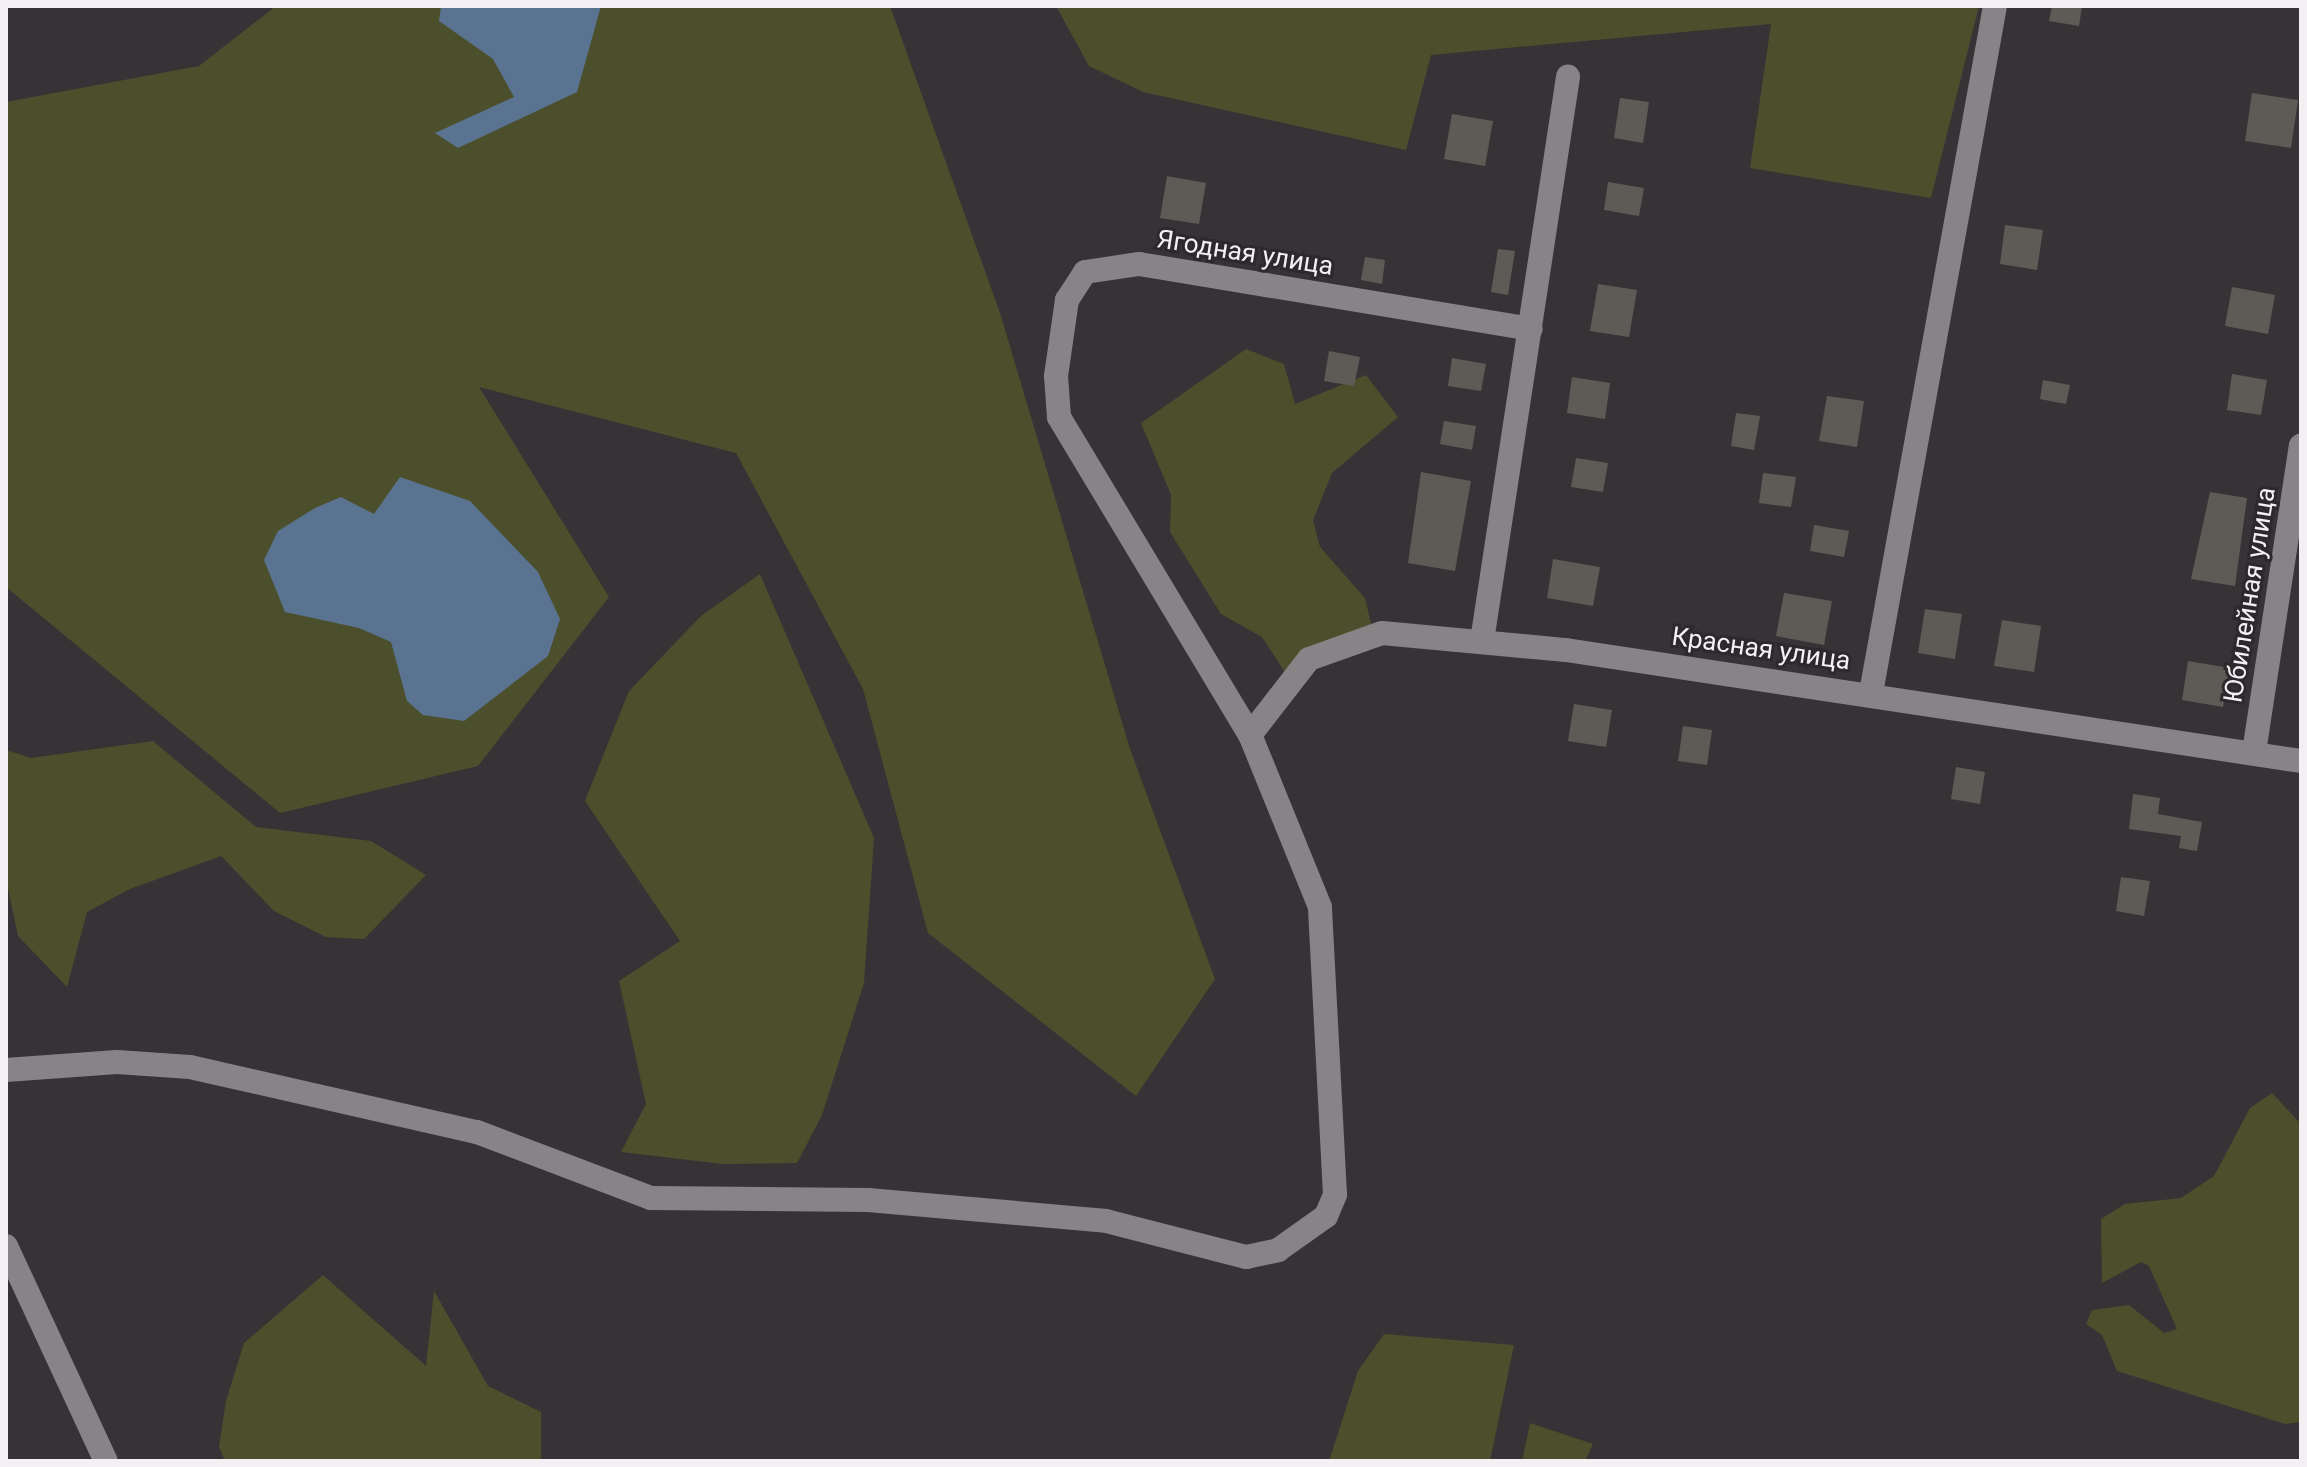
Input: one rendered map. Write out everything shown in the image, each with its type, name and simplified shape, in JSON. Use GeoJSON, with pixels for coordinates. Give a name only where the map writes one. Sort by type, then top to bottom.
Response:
{"type":"FeatureCollection","features":[{"type":"Feature","properties":{"kind":"street"},"geometry":{"type":"LineString","coordinates":[[1871,693],[1995,6]]}},
{"type":"Feature","properties":{"kind":"street"},"geometry":{"type":"LineString","coordinates":[[1482,641],[1568,77]]}},
{"type":"Feature","properties":{"kind":"street","name":"Ягодная улица"},"geometry":{"type":"LineString","coordinates":[[6,1070],[117,1062],[190,1067],[477,1132],[651,1198],[868,1200],[1106,1221],[1246,1257],[1278,1250],[1326,1216],[1335,1195],[1320,907],[1250,735],[1059,417],[1056,376],[1067,300],[1085,272],[1139,264],[1531,329]]}},
{"type":"Feature","properties":{"kind":"street","name":"Юбилейная улица"},"geometry":{"type":"LineString","coordinates":[[2254,752],[2301,446]]}},
{"type":"Feature","properties":{"kind":"street","name":"Красная улица"},"geometry":{"type":"LineString","coordinates":[[1250,735],[1309,659],[1382,633],[1482,641],[1871,693],[2301,761]]}},
{"type":"Feature","properties":{"kind":"street"},"geometry":{"type":"LineString","coordinates":[[6,1246],[106,1461]]}},
{"type":"Feature","properties":{"kind":"green space"},"geometry":{"type":"Polygon","coordinates":[[[276,6],[890,6],[1000,313],[1130,749],[1215,979],[1136,1096],[928,933],[863,689],[736,453],[479,387],[609,597],[478,766],[280,813],[6,587],[6,102],[199,66],[276,6]]]}},
{"type":"Feature","properties":{"kind":"green space"},"geometry":{"type":"Polygon","coordinates":[[[1056,6],[1979,6],[1931,198],[1750,168],[1771,24],[1431,55],[1406,150],[1143,92],[1089,66],[1056,6]]]}},
{"type":"Feature","properties":{"kind":"green space"},"geometry":{"type":"Polygon","coordinates":[[[1246,349],[1284,364],[1295,404],[1366,375],[1398,417],[1332,473],[1313,520],[1320,547],[1365,598],[1372,628],[1288,677],[1262,637],[1221,614],[1170,532],[1171,495],[1141,423],[1246,349]]]}},
{"type":"Feature","properties":{"kind":"green space"},"geometry":{"type":"Polygon","coordinates":[[[760,574],[874,838],[864,983],[822,1115],[797,1163],[723,1164],[621,1152],[646,1104],[619,981],[680,941],[585,801],[629,691],[701,616],[760,574]]]}},
{"type":"Feature","properties":{"kind":"green space"},"geometry":{"type":"Polygon","coordinates":[[[153,741],[256,827],[371,841],[426,875],[364,939],[326,937],[274,911],[221,856],[130,889],[87,912],[67,987],[18,936],[6,879],[6,750],[31,758],[153,741]]]}},
{"type":"Feature","properties":{"kind":"green space"},"geometry":{"type":"Polygon","coordinates":[[[2272,1093],[2301,1124],[2301,1422],[2285,1424],[2117,1371],[2102,1335],[2086,1324],[2092,1310],[2129,1305],[2164,1333],[2177,1329],[2149,1266],[2141,1262],[2102,1283],[2101,1219],[2125,1204],[2181,1198],[2214,1176],[2250,1108],[2272,1093]]]}},
{"type":"Feature","properties":{"kind":"green space"},"geometry":{"type":"Polygon","coordinates":[[[323,1275],[426,1366],[434,1291],[488,1386],[541,1412],[541,1461],[225,1461],[219,1447],[226,1401],[244,1343],[323,1275]]]}},
{"type":"Feature","properties":{"kind":"green space"},"geometry":{"type":"Polygon","coordinates":[[[1384,1334],[1514,1345],[1490,1461],[1329,1461],[1358,1371],[1384,1334]]]}},
{"type":"Feature","properties":{"kind":"green space"},"geometry":{"type":"Polygon","coordinates":[[[1530,1423],[1593,1444],[1585,1461],[1522,1461],[1530,1423]]]}},
{"type":"Feature","properties":{"kind":"water"},"geometry":{"type":"Polygon","coordinates":[[[441,6],[601,6],[577,92],[458,148],[435,133],[514,97],[493,59],[439,21],[441,6]]]}},
{"type":"Feature","properties":{"kind":"water"},"geometry":{"type":"Polygon","coordinates":[[[400,477],[470,501],[538,572],[560,619],[548,656],[464,721],[423,715],[407,701],[391,642],[359,628],[285,612],[264,560],[278,531],[315,508],[341,497],[374,514],[400,477]]]}},
{"type":"Feature","properties":{"kind":"building"},"geometry":{"type":"Polygon","coordinates":[[[2052,6],[2082,6],[2079,26],[2049,21],[2052,6]]]}},
{"type":"Feature","properties":{"kind":"building"},"geometry":{"type":"Polygon","coordinates":[[[2252,93],[2298,100],[2291,148],[2245,141],[2252,93]]]}},
{"type":"Feature","properties":{"kind":"building"},"geometry":{"type":"Polygon","coordinates":[[[1620,98],[1649,102],[1643,143],[1614,138],[1620,98]]]}},
{"type":"Feature","properties":{"kind":"building"},"geometry":{"type":"Polygon","coordinates":[[[1452,114],[1493,121],[1485,166],[1444,159],[1452,114]]]}},
{"type":"Feature","properties":{"kind":"building"},"geometry":{"type":"Polygon","coordinates":[[[1167,176],[1206,183],[1199,224],[1160,218],[1167,176]]]}},
{"type":"Feature","properties":{"kind":"building"},"geometry":{"type":"Polygon","coordinates":[[[1608,182],[1644,188],[1639,216],[1604,210],[1608,182]]]}},
{"type":"Feature","properties":{"kind":"building"},"geometry":{"type":"Polygon","coordinates":[[[2005,225],[2043,230],[2037,270],[2000,264],[2005,225]]]}},
{"type":"Feature","properties":{"kind":"building"},"geometry":{"type":"Polygon","coordinates":[[[1498,249],[1515,251],[1508,295],[1491,292],[1498,249]]]}},
{"type":"Feature","properties":{"kind":"building"},"geometry":{"type":"Polygon","coordinates":[[[1365,257],[1385,260],[1382,284],[1361,280],[1365,257]]]}},
{"type":"Feature","properties":{"kind":"building"},"geometry":{"type":"Polygon","coordinates":[[[1598,284],[1637,290],[1629,337],[1590,331],[1598,284]]]}},
{"type":"Feature","properties":{"kind":"building"},"geometry":{"type":"Polygon","coordinates":[[[2232,287],[2275,295],[2268,334],[2225,326],[2232,287]]]}},
{"type":"Feature","properties":{"kind":"building"},"geometry":{"type":"Polygon","coordinates":[[[1329,351],[1360,357],[1354,386],[1324,381],[1329,351]]]}},
{"type":"Feature","properties":{"kind":"building"},"geometry":{"type":"Polygon","coordinates":[[[1452,358],[1486,364],[1481,391],[1448,386],[1452,358]]]}},
{"type":"Feature","properties":{"kind":"building"},"geometry":{"type":"Polygon","coordinates":[[[2232,374],[2267,380],[2261,415],[2227,410],[2232,374]]]}},
{"type":"Feature","properties":{"kind":"building"},"geometry":{"type":"Polygon","coordinates":[[[1572,377],[1610,383],[1605,419],[1567,413],[1572,377]]]}},
{"type":"Feature","properties":{"kind":"building"},"geometry":{"type":"Polygon","coordinates":[[[2043,380],[2070,385],[2066,404],[2040,399],[2043,380]]]}},
{"type":"Feature","properties":{"kind":"building"},"geometry":{"type":"Polygon","coordinates":[[[1827,396],[1864,401],[1857,447],[1819,441],[1827,396]]]}},
{"type":"Feature","properties":{"kind":"building"},"geometry":{"type":"Polygon","coordinates":[[[1736,413],[1760,416],[1754,450],[1731,446],[1736,413]]]}},
{"type":"Feature","properties":{"kind":"building"},"geometry":{"type":"Polygon","coordinates":[[[1444,421],[1476,426],[1472,450],[1440,444],[1444,421]]]}},
{"type":"Feature","properties":{"kind":"building"},"geometry":{"type":"Polygon","coordinates":[[[1576,458],[1608,463],[1603,492],[1571,487],[1576,458]]]}},
{"type":"Feature","properties":{"kind":"building"},"geometry":{"type":"Polygon","coordinates":[[[1421,472],[1471,481],[1455,571],[1408,563],[1421,472]]]}},
{"type":"Feature","properties":{"kind":"building"},"geometry":{"type":"Polygon","coordinates":[[[1763,473],[1796,477],[1791,507],[1759,503],[1763,473]]]}},
{"type":"Feature","properties":{"kind":"building"},"geometry":{"type":"Polygon","coordinates":[[[2210,492],[2247,498],[2235,586],[2191,579],[2210,492]]]}},
{"type":"Feature","properties":{"kind":"building"},"geometry":{"type":"Polygon","coordinates":[[[1814,525],[1849,531],[1844,557],[1810,551],[1814,525]]]}},
{"type":"Feature","properties":{"kind":"building"},"geometry":{"type":"Polygon","coordinates":[[[1553,559],[1600,567],[1593,606],[1547,598],[1553,559]]]}},
{"type":"Feature","properties":{"kind":"building"},"geometry":{"type":"Polygon","coordinates":[[[1784,593],[1832,601],[1824,645],[1776,636],[1784,593]]]}},
{"type":"Feature","properties":{"kind":"building"},"geometry":{"type":"Polygon","coordinates":[[[1925,609],[1962,614],[1955,659],[1918,653],[1925,609]]]}},
{"type":"Feature","properties":{"kind":"building"},"geometry":{"type":"Polygon","coordinates":[[[2002,620],[2041,626],[2034,672],[1994,666],[2002,620]]]}},
{"type":"Feature","properties":{"kind":"building"},"geometry":{"type":"Polygon","coordinates":[[[2188,661],[2230,668],[2223,707],[2182,700],[2188,661]]]}},
{"type":"Feature","properties":{"kind":"building"},"geometry":{"type":"Polygon","coordinates":[[[1574,704],[1612,710],[1606,747],[1568,741],[1574,704]]]}},
{"type":"Feature","properties":{"kind":"building"},"geometry":{"type":"Polygon","coordinates":[[[1683,726],[1712,730],[1707,765],[1678,761],[1683,726]]]}},
{"type":"Feature","properties":{"kind":"building"},"geometry":{"type":"Polygon","coordinates":[[[1956,767],[1985,772],[1980,804],[1951,799],[1956,767]]]}},
{"type":"Feature","properties":{"kind":"building"},"geometry":{"type":"Polygon","coordinates":[[[2133,794],[2160,798],[2158,814],[2202,822],[2197,851],[2179,848],[2181,836],[2129,829],[2133,794]]]}},
{"type":"Feature","properties":{"kind":"building"},"geometry":{"type":"Polygon","coordinates":[[[2121,877],[2150,881],[2144,916],[2116,911],[2121,877]]]}}]}
